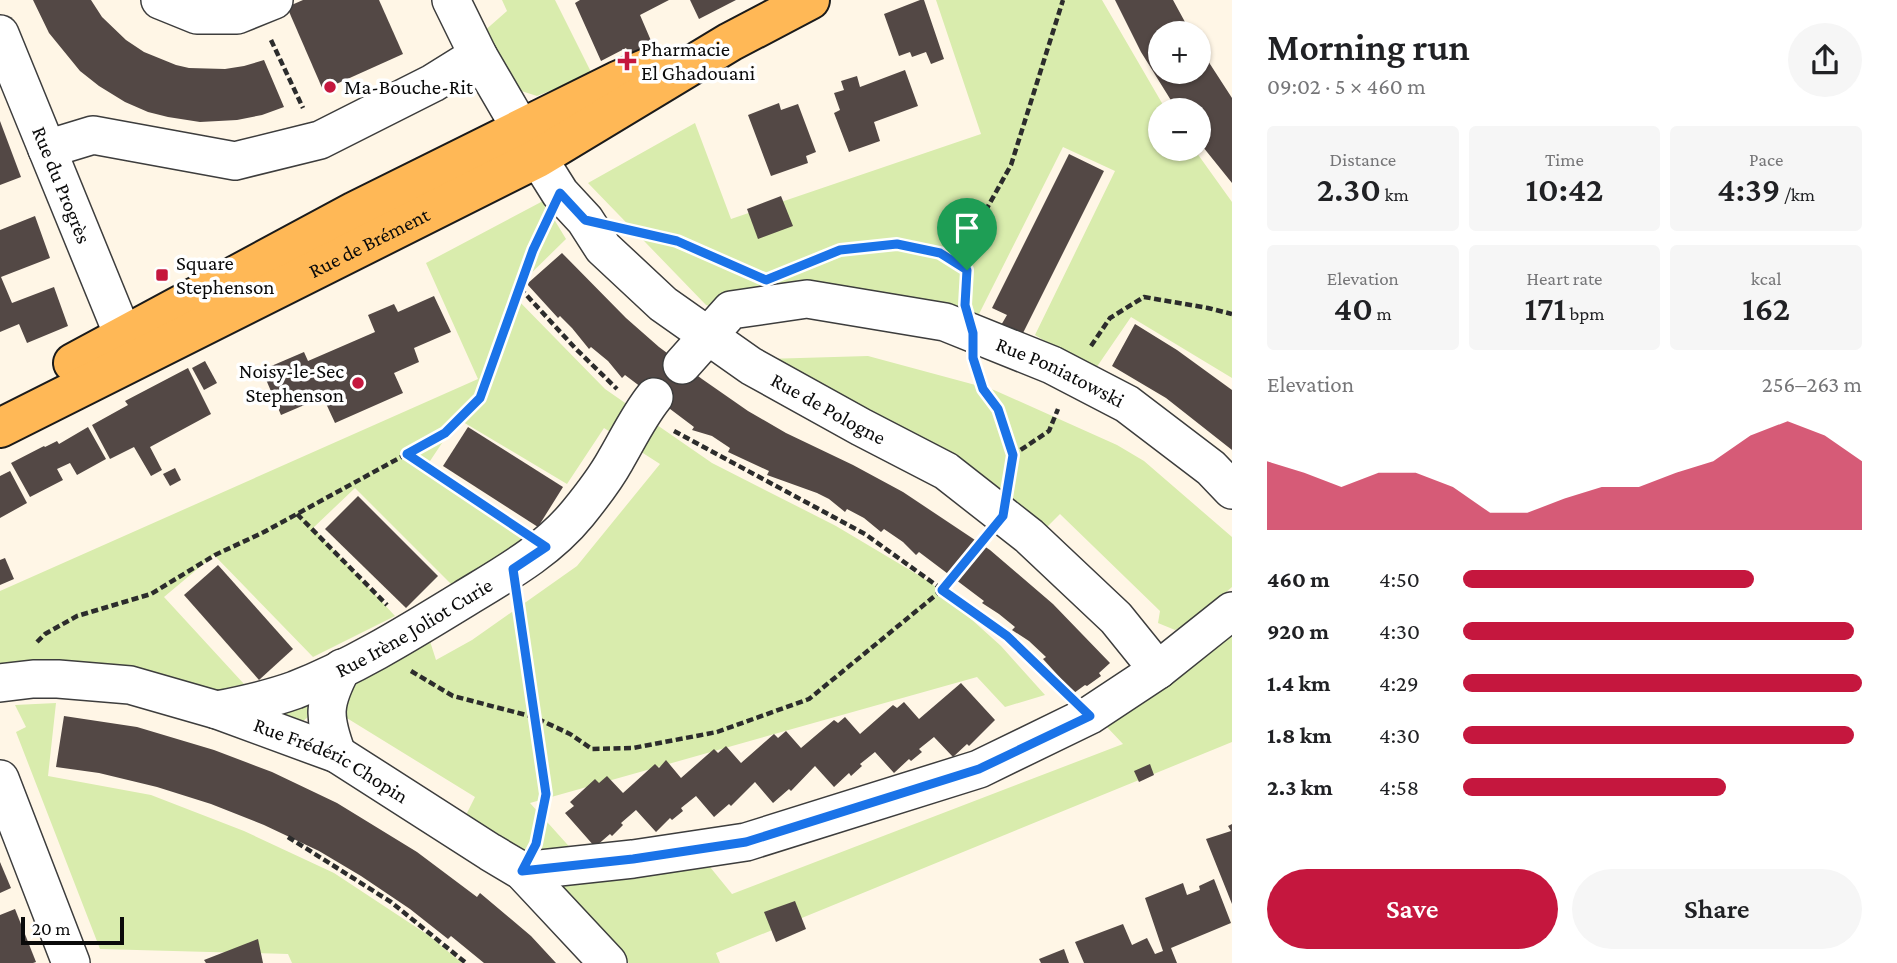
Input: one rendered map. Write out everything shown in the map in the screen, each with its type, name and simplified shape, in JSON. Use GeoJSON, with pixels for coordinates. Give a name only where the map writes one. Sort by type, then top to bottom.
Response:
{"type":"FeatureCollection","features":[{"type":"Feature","properties":{"kind":"main road","name":"Rue de Brément"},"geometry":{"type":"LineString","coordinates":[[0,428],[160,347],[529,143],[650,66],[730,41],[810,0]]}},
{"type":"Feature","properties":{"kind":"main road","name":"Rue de Brément"},"geometry":{"type":"LineString","coordinates":[[0,401],[355,211],[529,143]]}},
{"type":"Feature","properties":{"kind":"street"},"geometry":{"type":"LineString","coordinates":[[160,0],[197,15],[237,15],[274,0]]}},
{"type":"Feature","properties":{"kind":"street","name":"Rue de Pologne"},"geometry":{"type":"LineString","coordinates":[[451,0],[478,55],[529,143],[560,193],[585,220],[603,248],[663,304],[751,366],[946,471],[1028,536],[1116,618],[1158,670]]}},
{"type":"Feature","properties":{"kind":"street","name":"Rue du Progrès"},"geometry":{"type":"LineString","coordinates":[[0,34],[123,335]]}},
{"type":"Feature","properties":{"kind":"street"},"geometry":{"type":"LineString","coordinates":[[47,149],[93,135],[235,160],[320,140],[433,83],[478,55]]}},
{"type":"Feature","properties":{"kind":"street","name":"Rue Poniatowski"},"geometry":{"type":"LineString","coordinates":[[707,336],[731,310],[807,299],[945,322],[1052,365],[1127,404],[1211,468],[1232,490]]}},
{"type":"Feature","properties":{"kind":"street"},"geometry":{"type":"LineString","coordinates":[[0,421],[20,405],[117,353],[123,335],[160,347]]}},
{"type":"Feature","properties":{"kind":"street"},"geometry":{"type":"LineString","coordinates":[[682,365],[707,336]]}},
{"type":"Feature","properties":{"kind":"street","name":"Rue Irène Joliot Curie"},"geometry":{"type":"LineString","coordinates":[[217,710],[294,690],[342,668],[412,630],[546,547],[578,513],[614,464],[647,405]]}},
{"type":"Feature","properties":{"kind":"street"},"geometry":{"type":"LineString","coordinates":[[522,871],[633,859],[746,842],[979,769],[1090,716],[1158,670],[1232,611]]}},
{"type":"Feature","properties":{"kind":"street"},"geometry":{"type":"LineString","coordinates":[[337,754],[328,729],[327,705],[342,668]]}},
{"type":"Feature","properties":{"kind":"street","name":"Rue Frédéric Chopin"},"geometry":{"type":"LineString","coordinates":[[0,684],[33,679],[58,679],[130,685],[217,710],[337,754],[522,871],[608,963]]}},
{"type":"Feature","properties":{"kind":"street"},"geometry":{"type":"LineString","coordinates":[[0,779],[71,963]]}},
{"type":"Feature","properties":{"kind":"path"},"geometry":{"type":"LineString","coordinates":[[377,650],[453,696],[534,717],[570,734],[592,749],[633,748],[717,732],[809,699],[942,590],[1003,516],[1013,455],[998,409],[983,389],[973,358],[973,333],[965,305],[967,270],[981,219],[1011,165],[1063,0]]}},
{"type":"Feature","properties":{"kind":"path"},"geometry":{"type":"LineString","coordinates":[[274,45],[302,107]]}},
{"type":"Feature","properties":{"kind":"path"},"geometry":{"type":"LineString","coordinates":[[30,650],[45,634],[76,616],[151,594],[215,555],[264,533],[445,433],[480,398],[533,250],[560,193]]}},
{"type":"Feature","properties":{"kind":"path"},"geometry":{"type":"LineString","coordinates":[[638,232],[677,241],[753,274]]}},
{"type":"Feature","properties":{"kind":"path"},"geometry":{"type":"LineString","coordinates":[[810,262],[840,250],[897,244],[940,253],[967,270]]}},
{"type":"Feature","properties":{"kind":"path"},"geometry":{"type":"LineString","coordinates":[[520,288],[575,348],[647,405],[865,534],[1007,636],[1090,716]]}},
{"type":"Feature","properties":{"kind":"path"},"geometry":{"type":"LineString","coordinates":[[1013,455],[1049,431],[1071,375],[1110,318],[1144,297],[1232,314]]}},
{"type":"Feature","properties":{"kind":"path"},"geometry":{"type":"LineString","coordinates":[[407,454],[546,547]]}},
{"type":"Feature","properties":{"kind":"path"},"geometry":{"type":"LineString","coordinates":[[297,514],[412,630]]}},
{"type":"Feature","properties":{"kind":"path"},"geometry":{"type":"LineString","coordinates":[[513,569],[546,794],[536,844],[522,871]]}},
{"type":"Feature","properties":{"kind":"path"},"geometry":{"type":"LineString","coordinates":[[288,836],[391,901],[466,963]]}},
{"type":"Feature","properties":{"kind":"green space"},"geometry":{"type":"Polygon","coordinates":[[[502,0],[555,0],[592,74],[537,96],[506,86],[482,33],[507,11],[502,0]]]}},
{"type":"Feature","properties":{"kind":"green space"},"geometry":{"type":"Polygon","coordinates":[[[936,0],[1102,0],[1148,79],[1148,84],[1151,84],[1159,98],[1148,98],[1148,161],[1203,161],[1232,202],[1232,378],[1131,317],[1094,371],[1035,335],[1115,171],[1063,147],[977,318],[742,315],[706,305],[588,183],[695,123],[731,219],[981,134],[936,0]]]}},
{"type":"Feature","properties":{"kind":"green space"},"geometry":{"type":"Polygon","coordinates":[[[543,201],[566,239],[511,293],[605,389],[712,463],[836,526],[930,582],[1001,646],[1045,695],[1005,707],[977,677],[530,803],[575,853],[688,840],[732,894],[1123,744],[1105,725],[1232,628],[1232,742],[716,953],[720,963],[629,963],[549,887],[464,819],[475,797],[324,704],[297,726],[251,711],[428,635],[436,660],[472,640],[577,566],[660,464],[604,428],[567,484],[458,419],[424,470],[531,536],[454,587],[355,488],[313,528],[395,616],[313,657],[214,555],[164,597],[244,684],[219,690],[74,664],[0,666],[0,591],[478,379],[426,263],[543,201]]]}},
{"type":"Feature","properties":{"kind":"green space"},"geometry":{"type":"Polygon","coordinates":[[[868,356],[994,390],[1117,445],[1144,461],[1232,537],[1232,587],[1192,621],[1175,630],[1158,623],[1160,611],[1060,514],[1041,533],[1003,492],[818,381],[766,359],[868,356]]]}},
{"type":"Feature","properties":{"kind":"green space"},"geometry":{"type":"Polygon","coordinates":[[[56,703],[48,776],[151,795],[244,831],[334,873],[428,935],[462,963],[292,963],[288,954],[100,949],[16,732],[26,727],[15,705],[56,703]]]}},
{"type":"Feature","properties":{"kind":"building"},"geometry":{"type":"Polygon","coordinates":[[[33,0],[91,0],[102,17],[126,40],[144,52],[176,65],[225,69],[264,60],[284,107],[237,120],[200,122],[148,112],[125,102],[80,71],[49,33],[33,0]]]}},
{"type":"Feature","properties":{"kind":"building"},"geometry":{"type":"Polygon","coordinates":[[[303,0],[379,0],[403,54],[323,90],[287,7],[303,0]]]}},
{"type":"Feature","properties":{"kind":"building"},"geometry":{"type":"Polygon","coordinates":[[[580,0],[669,0],[640,15],[652,43],[630,55],[626,48],[601,61],[575,3],[580,0]]]}},
{"type":"Feature","properties":{"kind":"building"},"geometry":{"type":"Polygon","coordinates":[[[690,0],[736,0],[699,19],[690,0]]]}},
{"type":"Feature","properties":{"kind":"building"},"geometry":{"type":"Polygon","coordinates":[[[924,0],[944,59],[931,64],[926,52],[912,57],[910,52],[899,56],[884,14],[924,0]]]}},
{"type":"Feature","properties":{"kind":"building"},"geometry":{"type":"Polygon","coordinates":[[[1115,0],[1173,0],[1184,21],[1148,21],[1148,63],[1115,0]]]}},
{"type":"Feature","properties":{"kind":"building"},"geometry":{"type":"Polygon","coordinates":[[[1211,66],[1232,98],[1232,183],[1211,157],[1211,98],[1170,98],[1161,84],[1211,84],[1211,66]]]}},
{"type":"Feature","properties":{"kind":"building"},"geometry":{"type":"Polygon","coordinates":[[[905,70],[918,106],[874,122],[880,141],[849,152],[834,113],[840,110],[834,93],[844,90],[841,81],[857,76],[860,87],[905,70]]]}},
{"type":"Feature","properties":{"kind":"building"},"geometry":{"type":"Polygon","coordinates":[[[779,103],[781,110],[798,104],[816,152],[806,156],[808,163],[771,176],[748,115],[779,103]]]}},
{"type":"Feature","properties":{"kind":"building"},"geometry":{"type":"Polygon","coordinates":[[[0,121],[21,177],[0,185],[0,121]]]}},
{"type":"Feature","properties":{"kind":"building"},"geometry":{"type":"Polygon","coordinates":[[[1069,154],[1104,171],[1021,337],[1000,327],[1007,315],[992,308],[1069,154]]]}},
{"type":"Feature","properties":{"kind":"building"},"geometry":{"type":"Polygon","coordinates":[[[781,196],[793,226],[758,239],[747,209],[781,196]]]}},
{"type":"Feature","properties":{"kind":"building"},"geometry":{"type":"Polygon","coordinates":[[[35,216],[50,258],[1,277],[12,303],[54,287],[68,326],[27,343],[19,324],[0,332],[0,230],[35,216]]]}},
{"type":"Feature","properties":{"kind":"building"},"geometry":{"type":"Polygon","coordinates":[[[562,253],[626,318],[659,347],[748,411],[903,492],[990,550],[1053,604],[1110,663],[1099,673],[1101,676],[1074,693],[1043,659],[1046,657],[1012,630],[1015,627],[919,552],[916,555],[884,529],[881,532],[864,518],[847,509],[845,512],[829,499],[767,475],[769,471],[728,452],[730,448],[712,436],[692,430],[694,427],[625,375],[622,378],[608,361],[591,347],[589,349],[572,328],[560,316],[558,318],[527,284],[562,253]]]}},
{"type":"Feature","properties":{"kind":"building"},"geometry":{"type":"Polygon","coordinates":[[[434,296],[451,332],[414,348],[419,362],[394,373],[403,393],[335,423],[323,397],[281,415],[262,370],[304,352],[308,361],[375,332],[368,315],[394,304],[398,312],[434,296]]]}},
{"type":"Feature","properties":{"kind":"building"},"geometry":{"type":"Polygon","coordinates":[[[1135,324],[1177,350],[1232,390],[1232,450],[1166,398],[1112,366],[1135,324]]]}},
{"type":"Feature","properties":{"kind":"building"},"geometry":{"type":"Polygon","coordinates":[[[205,361],[217,383],[204,390],[192,368],[205,361]]]}},
{"type":"Feature","properties":{"kind":"building"},"geometry":{"type":"Polygon","coordinates":[[[188,368],[211,414],[150,447],[162,470],[151,476],[134,447],[110,459],[92,425],[128,405],[125,401],[188,368]]]}},
{"type":"Feature","properties":{"kind":"building"},"geometry":{"type":"Polygon","coordinates":[[[88,427],[106,459],[77,475],[70,463],[57,469],[63,480],[30,497],[11,463],[44,446],[57,441],[59,444],[88,427]]]}},
{"type":"Feature","properties":{"kind":"building"},"geometry":{"type":"Polygon","coordinates":[[[468,427],[563,487],[538,527],[443,466],[468,427]]]}},
{"type":"Feature","properties":{"kind":"building"},"geometry":{"type":"Polygon","coordinates":[[[175,468],[181,480],[170,486],[163,474],[175,468]]]}},
{"type":"Feature","properties":{"kind":"building"},"geometry":{"type":"Polygon","coordinates":[[[10,471],[27,503],[0,518],[0,476],[10,471]]]}},
{"type":"Feature","properties":{"kind":"building"},"geometry":{"type":"Polygon","coordinates":[[[358,496],[438,576],[406,608],[325,529],[358,496]]]}},
{"type":"Feature","properties":{"kind":"building"},"geometry":{"type":"Polygon","coordinates":[[[5,558],[14,579],[0,585],[0,560],[5,558]]]}},
{"type":"Feature","properties":{"kind":"building"},"geometry":{"type":"Polygon","coordinates":[[[218,565],[293,649],[259,680],[184,595],[218,565]]]}},
{"type":"Feature","properties":{"kind":"building"},"geometry":{"type":"Polygon","coordinates":[[[961,683],[995,720],[969,746],[967,744],[953,757],[934,737],[919,749],[922,752],[911,761],[909,759],[894,773],[875,752],[860,764],[862,766],[851,776],[849,773],[834,787],[815,766],[791,791],[789,789],[773,803],[755,782],[731,806],[729,804],[714,817],[696,796],[681,808],[683,811],[672,820],[670,818],[656,832],[636,810],[621,823],[623,825],[612,836],[610,834],[595,847],[565,813],[574,806],[570,802],[595,779],[599,783],[607,776],[623,793],[655,764],[659,768],[666,760],[681,778],[714,749],[718,753],[726,746],[741,763],[774,734],[778,738],[786,731],[801,748],[834,720],[838,723],[845,717],[860,734],[893,705],[897,708],[904,702],[919,719],[961,683]]]}},
{"type":"Feature","properties":{"kind":"building"},"geometry":{"type":"Polygon","coordinates":[[[64,716],[137,727],[214,750],[272,772],[337,803],[417,852],[477,897],[480,893],[531,936],[556,963],[484,963],[451,936],[448,939],[361,876],[319,851],[264,825],[157,787],[99,773],[56,767],[64,716]]]}},
{"type":"Feature","properties":{"kind":"building"},"geometry":{"type":"Polygon","coordinates":[[[1150,764],[1154,775],[1139,782],[1134,771],[1150,764]]]}},
{"type":"Feature","properties":{"kind":"building"},"geometry":{"type":"Polygon","coordinates":[[[1232,824],[1232,904],[1206,839],[1231,831],[1228,826],[1232,824]]]}},
{"type":"Feature","properties":{"kind":"building"},"geometry":{"type":"Polygon","coordinates":[[[0,862],[11,888],[0,893],[0,862]]]}},
{"type":"Feature","properties":{"kind":"building"},"geometry":{"type":"Polygon","coordinates":[[[1214,879],[1231,923],[1171,948],[1177,963],[1084,963],[1075,942],[1123,924],[1132,945],[1147,938],[1155,954],[1163,951],[1145,898],[1183,883],[1187,895],[1200,890],[1199,886],[1214,879]]]}},
{"type":"Feature","properties":{"kind":"building"},"geometry":{"type":"Polygon","coordinates":[[[795,901],[806,929],[776,942],[764,912],[795,901]]]}},
{"type":"Feature","properties":{"kind":"building"},"geometry":{"type":"Polygon","coordinates":[[[15,909],[36,962],[0,963],[0,915],[15,909]]]}},
{"type":"Feature","properties":{"kind":"building"},"geometry":{"type":"Polygon","coordinates":[[[258,939],[263,963],[206,963],[204,960],[258,939]]]}},
{"type":"Feature","properties":{"kind":"building"},"geometry":{"type":"Polygon","coordinates":[[[1064,949],[1069,963],[1041,963],[1039,959],[1064,949]]]}},
{"type":"Feature","properties":{"kind":"place","name":"Pharmacie El Ghadouani"},"geometry":{"type":"Point","coordinates":[627,61]}},
{"type":"Feature","properties":{"kind":"place","name":"Ma-Bouche-Rit"},"geometry":{"type":"Point","coordinates":[330,87]}},
{"type":"Feature","properties":{"kind":"place","name":"Square Stephenson"},"geometry":{"type":"Point","coordinates":[162,275]}},
{"type":"Feature","properties":{"kind":"place","name":"Noisy-le-Sec Stephenson"},"geometry":{"type":"Point","coordinates":[358,383]}},
{"type":"Feature","properties":{"kind":"route"},"geometry":{"type":"LineString","coordinates":[[560,193],[585,220],[677,241],[766,280],[840,250],[897,244],[940,253],[967,270],[965,305],[973,333],[973,358],[983,389],[998,409],[1013,455],[1003,516],[942,590],[1007,636],[1090,716],[979,769],[746,842],[633,859],[522,871],[536,844],[546,794],[513,569],[546,547],[407,454],[445,433],[480,398],[533,250],[560,193]]}}]}
